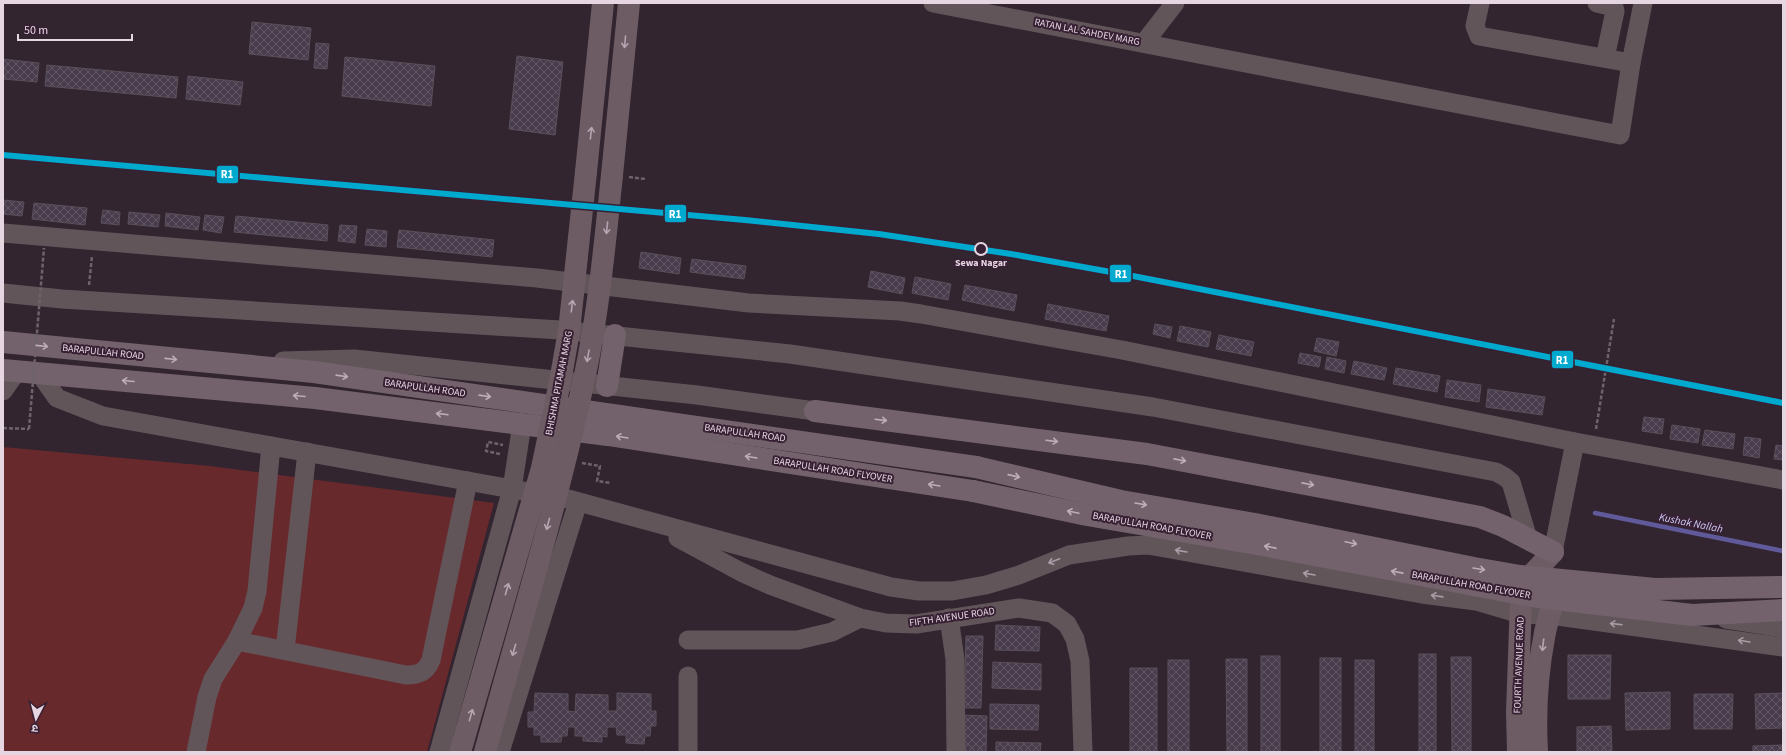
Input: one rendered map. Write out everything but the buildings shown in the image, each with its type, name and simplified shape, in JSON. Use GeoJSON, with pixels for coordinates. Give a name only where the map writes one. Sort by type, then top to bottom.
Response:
{"type":"FeatureCollection","features":[{"type":"Feature","properties":{"kind":"highway"},"geometry":{"type":"LineString","coordinates":[[607,386],[615,335]]}},
{"type":"Feature","properties":{"kind":"highway","name":"BARAPULLAH ROAD"},"geometry":{"type":"LineString","coordinates":[[3,342],[314,372],[844,448]]}},
{"type":"Feature","properties":{"kind":"highway"},"geometry":{"type":"LineString","coordinates":[[10,371],[315,398],[522,424]]}},
{"type":"Feature","properties":{"kind":"highway"},"geometry":{"type":"LineString","coordinates":[[815,411],[1154,455],[1480,517],[1503,526],[1553,552]]}},
{"type":"Feature","properties":{"kind":"highway"},"geometry":{"type":"LineString","coordinates":[[844,448],[850,416]]}},
{"type":"Feature","properties":{"kind":"highway","name":"BARAPULLAH ROAD FLYOVER"},"geometry":{"type":"LineString","coordinates":[[522,424],[608,435],[973,491],[1087,515],[1262,545],[1538,597],[1692,615],[1783,610]]}},
{"type":"Feature","properties":{"kind":"highway"},"geometry":{"type":"LineString","coordinates":[[911,457],[917,425]]}},
{"type":"Feature","properties":{"kind":"highway","name":"BARAPULLAH ROAD FLYOVER"},"geometry":{"type":"LineString","coordinates":[[844,448],[976,467],[1120,501],[1255,524],[1520,576],[1655,589],[1783,587]]}},
{"type":"Feature","properties":{"kind":"main road","name":"BHISHMA PITAMAH MARG"},"geometry":{"type":"LineString","coordinates":[[460,752],[542,468],[560,382],[574,285],[596,85],[603,3]]}},
{"type":"Feature","properties":{"kind":"main road"},"geometry":{"type":"LineString","coordinates":[[485,752],[566,460],[585,375],[600,288],[629,3]]}},
{"type":"Feature","properties":{"kind":"main road","name":"FOURTH AVENUE ROAD"},"geometry":{"type":"LineString","coordinates":[[1518,752],[1520,614],[1524,590],[1526,581],[1553,552]]}},
{"type":"Feature","properties":{"kind":"main road","name":"FOURTH AVENUE ROAD"},"geometry":{"type":"LineString","coordinates":[[1537,752],[1540,666],[1544,637],[1556,591],[1553,552]]}},
{"type":"Feature","properties":{"kind":"street","name":"RATAN LAL SAHDEV MARG"},"geometry":{"type":"LineString","coordinates":[[932,3],[1620,135],[1630,63]]}},
{"type":"Feature","properties":{"kind":"street"},"geometry":{"type":"LineString","coordinates":[[1144,43],[1175,3]]}},
{"type":"Feature","properties":{"kind":"street"},"geometry":{"type":"LineString","coordinates":[[1480,3],[1475,26],[1479,36],[1630,63],[1642,8],[1606,5]]}},
{"type":"Feature","properties":{"kind":"street"},"geometry":{"type":"LineString","coordinates":[[1605,58],[1615,10],[1606,5]]}},
{"type":"Feature","properties":{"kind":"street"},"geometry":{"type":"LineString","coordinates":[[3,233],[537,278],[749,303],[900,311],[1122,350],[1584,443],[1783,480]]}},
{"type":"Feature","properties":{"kind":"street"},"geometry":{"type":"LineString","coordinates":[[3,294],[560,330],[615,335],[797,355],[1073,394],[1153,407],[1496,472],[1505,476],[1511,482],[1528,539]]}},
{"type":"Feature","properties":{"kind":"street"},"geometry":{"type":"LineString","coordinates":[[224,364],[354,359],[697,395],[815,411]]}},
{"type":"Feature","properties":{"kind":"street"},"geometry":{"type":"LineString","coordinates":[[3,391],[10,371]]}},
{"type":"Feature","properties":{"kind":"street"},"geometry":{"type":"LineString","coordinates":[[40,374],[57,398],[103,416],[578,502],[891,587],[919,591],[952,592],[986,585],[1019,575],[1069,555],[1138,545],[1476,601],[1520,614],[1550,615],[1783,647]]}},
{"type":"Feature","properties":{"kind":"street"},"geometry":{"type":"LineString","coordinates":[[439,752],[512,489],[522,424]]}},
{"type":"Feature","properties":{"kind":"street"},"geometry":{"type":"LineString","coordinates":[[1553,552],[1584,443]]}},
{"type":"Feature","properties":{"kind":"street"},"geometry":{"type":"LineString","coordinates":[[196,752],[207,697],[213,679],[237,641],[253,608],[257,591],[272,446]]}},
{"type":"Feature","properties":{"kind":"street"},"geometry":{"type":"LineString","coordinates":[[285,650],[307,452]]}},
{"type":"Feature","properties":{"kind":"street"},"geometry":{"type":"LineString","coordinates":[[237,641],[406,675],[418,675],[427,669],[431,660],[468,482]]}},
{"type":"Feature","properties":{"kind":"street"},"geometry":{"type":"LineString","coordinates":[[500,752],[578,502]]}},
{"type":"Feature","properties":{"kind":"street","name":"FIFTH AVENUE ROAD"},"geometry":{"type":"LineString","coordinates":[[651,523],[753,577],[860,618],[886,623],[916,624],[1019,608],[1052,612],[1067,624],[1075,639],[1080,661],[1083,752]]}},
{"type":"Feature","properties":{"kind":"street"},"geometry":{"type":"LineString","coordinates":[[1476,601],[1499,594],[1524,590],[1556,591],[1783,628]]}},
{"type":"Feature","properties":{"kind":"street"},"geometry":{"type":"LineString","coordinates":[[688,640],[798,640],[832,632],[860,618]]}},
{"type":"Feature","properties":{"kind":"street"},"geometry":{"type":"LineString","coordinates":[[949,618],[955,659],[956,752]]}},
{"type":"Feature","properties":{"kind":"street"},"geometry":{"type":"LineString","coordinates":[[688,676],[688,752]]}},
{"type":"Feature","properties":{"kind":"path"},"geometry":{"type":"LineString","coordinates":[[628,177],[646,179]]}},
{"type":"Feature","properties":{"kind":"path"},"geometry":{"type":"LineString","coordinates":[[3,428],[29,429],[44,248]]}},
{"type":"Feature","properties":{"kind":"path"},"geometry":{"type":"LineString","coordinates":[[87,300],[92,252]]}},
{"type":"Feature","properties":{"kind":"path"},"geometry":{"type":"LineString","coordinates":[[1584,443],[1601,395],[1614,319]]}},
{"type":"Feature","properties":{"kind":"path"},"geometry":{"type":"LineString","coordinates":[[488,442],[486,451],[501,454]]}},
{"type":"Feature","properties":{"kind":"path"},"geometry":{"type":"LineString","coordinates":[[582,463],[600,466],[597,480],[611,484]]}},
{"type":"Feature","properties":{"kind":"shaded area"},"geometry":{"type":"Polygon","coordinates":[[[3,447],[210,466],[494,503],[427,752],[3,752],[3,447]]]}},
{"type":"Feature","properties":{"kind":"waterway","name":"Kushak Nallah"},"geometry":{"type":"LineString","coordinates":[[1595,513],[1783,551]]}},
{"type":"Feature","properties":{"kind":"transit line","name":"R1"},"geometry":{"type":"LineString","coordinates":[[3,155],[745,220],[879,234],[1011,254],[1133,276],[1783,403]]}},
{"type":"Feature","properties":{"kind":"place","name":"Sewa Nagar"},"geometry":{"type":"Point","coordinates":[981,249]}}]}
